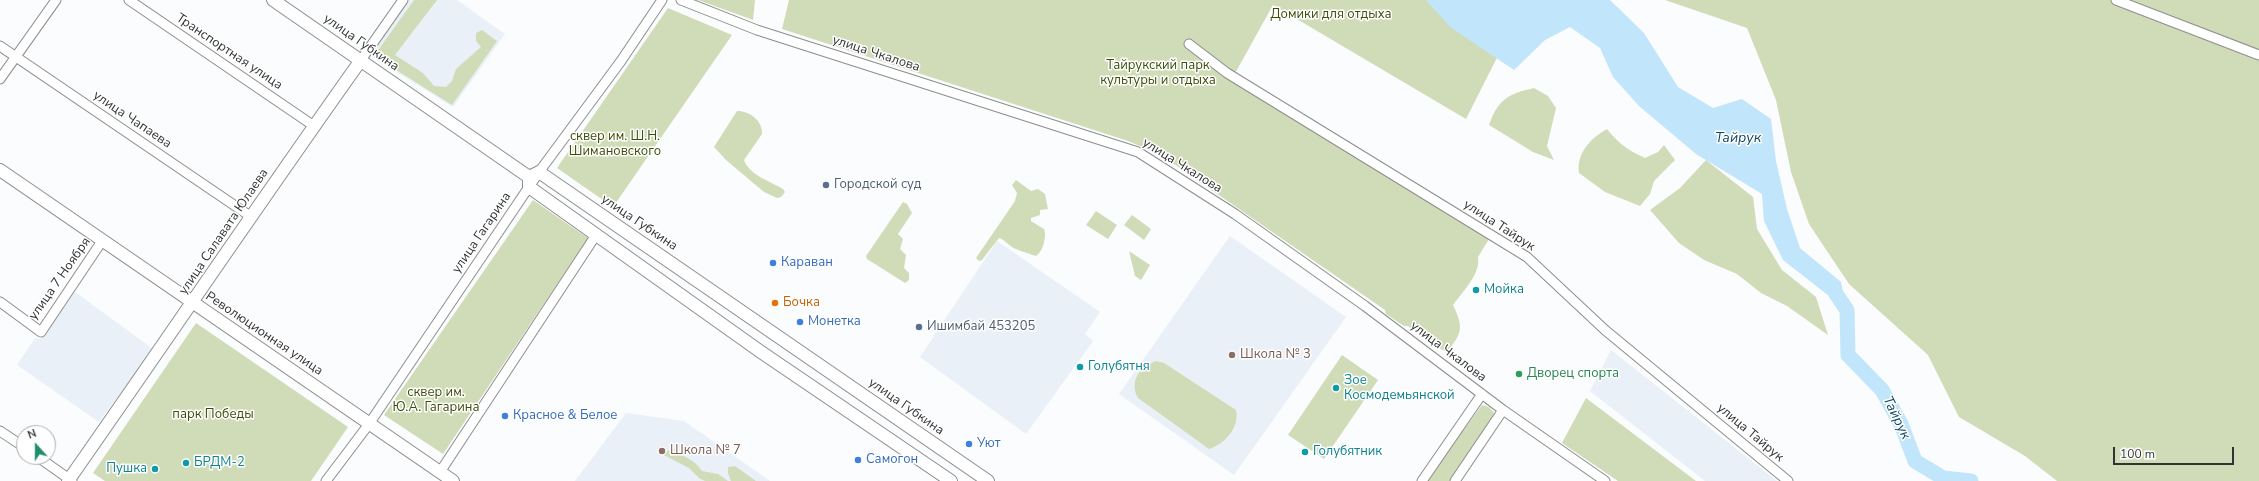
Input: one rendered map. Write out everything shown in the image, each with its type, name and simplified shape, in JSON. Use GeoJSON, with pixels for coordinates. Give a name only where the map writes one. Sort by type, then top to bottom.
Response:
{"type":"FeatureCollection","features":[{"type":"Feature","properties":{"kind":"main road","name":"улица Губкина"},"geometry":{"type":"LineString","coordinates":[[273,0],[532,179],[988,481]]}},
{"type":"Feature","properties":{"kind":"main road","name":"улица Салавата Юлаева"},"geometry":{"type":"LineString","coordinates":[[70,480],[193,303],[250,216],[361,60]]}},
{"type":"Feature","properties":{"kind":"main road","name":"Революционная улица"},"geometry":{"type":"LineString","coordinates":[[0,170],[453,481]]}},
{"type":"Feature","properties":{"kind":"main road","name":"улица Губкина"},"geometry":{"type":"LineString","coordinates":[[532,179],[596,235],[761,352],[951,481]]}},
{"type":"Feature","properties":{"kind":"street"},"geometry":{"type":"LineString","coordinates":[[0,80],[56,0]]}},
{"type":"Feature","properties":{"kind":"street","name":"Транспортная улица"},"geometry":{"type":"LineString","coordinates":[[129,0],[314,126]]}},
{"type":"Feature","properties":{"kind":"street","name":"улица Салавата Юлаева"},"geometry":{"type":"LineString","coordinates":[[361,60],[403,0]]}},
{"type":"Feature","properties":{"kind":"street","name":"улица Гагарина"},"geometry":{"type":"LineString","coordinates":[[326,481],[369,424],[532,179],[621,61],[662,0]]}},
{"type":"Feature","properties":{"kind":"street","name":"улица Чкалова"},"geometry":{"type":"LineString","coordinates":[[681,0],[758,30],[1138,152],[1261,233],[1371,311],[1503,410],[1605,481]]}},
{"type":"Feature","properties":{"kind":"street"},"geometry":{"type":"LineString","coordinates":[[2116,0],[2259,55]]}},
{"type":"Feature","properties":{"kind":"street","name":"улица Тайрук"},"geometry":{"type":"LineString","coordinates":[[1189,44],[1227,73],[1527,257],[1605,330],[1788,481]]}},
{"type":"Feature","properties":{"kind":"street","name":"улица Чапаева"},"geometry":{"type":"LineString","coordinates":[[0,46],[250,216]]}},
{"type":"Feature","properties":{"kind":"street"},"geometry":{"type":"LineString","coordinates":[[440,472],[596,235]]}},
{"type":"Feature","properties":{"kind":"street","name":"улица 7 Ноября"},"geometry":{"type":"LineString","coordinates":[[0,302],[41,332],[102,241]]}},
{"type":"Feature","properties":{"kind":"street"},"geometry":{"type":"LineString","coordinates":[[1422,481],[1482,394]]}},
{"type":"Feature","properties":{"kind":"street"},"geometry":{"type":"LineString","coordinates":[[1455,481],[1503,410]]}},
{"type":"Feature","properties":{"kind":"street"},"geometry":{"type":"LineString","coordinates":[[0,431],[16,442]]}},
{"type":"Feature","properties":{"kind":"street"},"geometry":{"type":"LineString","coordinates":[[49,465],[70,480]]}},
{"type":"Feature","properties":{"kind":"shaded area"},"geometry":{"type":"Polygon","coordinates":[[[409,0],[457,0],[505,34],[453,107],[371,56],[409,0]]]}},
{"type":"Feature","properties":{"kind":"shaded area","name":"Школа № 3"},"geometry":{"type":"Polygon","coordinates":[[[1230,236],[1346,317],[1234,475],[1119,394],[1230,236]]]}},
{"type":"Feature","properties":{"kind":"shaded area"},"geometry":{"type":"Polygon","coordinates":[[[997,241],[1100,312],[1085,334],[1093,341],[1026,434],[920,357],[997,241]]]}},
{"type":"Feature","properties":{"kind":"shaded area"},"geometry":{"type":"Polygon","coordinates":[[[75,292],[153,349],[99,422],[17,365],[35,338],[41,339],[75,292]]]}},
{"type":"Feature","properties":{"kind":"shaded area"},"geometry":{"type":"Polygon","coordinates":[[[1611,350],[1777,481],[1705,481],[1590,391],[1611,350]]]}},
{"type":"Feature","properties":{"kind":"shaded area","name":"Школа № 7"},"geometry":{"type":"Polygon","coordinates":[[[626,413],[684,421],[770,481],[575,481],[626,413]]]}},
{"type":"Feature","properties":{"kind":"green space"},"geometry":{"type":"Polygon","coordinates":[[[414,0],[437,0],[395,55],[423,73],[434,86],[446,87],[452,81],[456,69],[481,47],[476,41],[476,33],[482,30],[497,41],[452,105],[374,56],[414,0]]]}},
{"type":"Feature","properties":{"kind":"green space"},"geometry":{"type":"Polygon","coordinates":[[[698,0],[755,0],[753,20],[698,0]]]}},
{"type":"Feature","properties":{"kind":"green space","name":"Тайрукский парк культуры и отдыха"},"geometry":{"type":"Polygon","coordinates":[[[789,0],[1526,0],[1466,119],[1273,5],[1233,77],[1489,239],[1478,257],[1477,270],[1474,276],[1453,305],[1460,325],[1460,330],[1456,340],[1447,352],[1437,347],[1408,326],[1404,326],[1386,314],[1385,310],[1161,155],[1128,141],[782,29],[789,0]]]}},
{"type":"Feature","properties":{"kind":"green space"},"geometry":{"type":"Polygon","coordinates":[[[1665,0],[2259,0],[2259,481],[2057,481],[2025,456],[1959,417],[1928,355],[1849,284],[1809,224],[1791,172],[1776,100],[1747,28],[1665,0]]]}},
{"type":"Feature","properties":{"kind":"green space","name":"сквер им. Ш.Н. Шимановского"},"geometry":{"type":"Polygon","coordinates":[[[668,8],[732,35],[613,207],[557,168],[668,8]]]}},
{"type":"Feature","properties":{"kind":"green space"},"geometry":{"type":"Polygon","coordinates":[[[1534,88],[1548,96],[1556,108],[1547,146],[1554,160],[1533,152],[1489,125],[1492,116],[1505,99],[1517,93],[1534,88]]]}},
{"type":"Feature","properties":{"kind":"green space"},"geometry":{"type":"Polygon","coordinates":[[[737,111],[742,111],[751,115],[758,121],[762,129],[762,134],[744,160],[750,170],[755,174],[783,189],[785,192],[781,197],[777,198],[764,192],[726,160],[714,147],[737,111]]]}},
{"type":"Feature","properties":{"kind":"green space"},"geometry":{"type":"Polygon","coordinates":[[[1607,129],[1624,146],[1645,158],[1658,152],[1664,145],[1675,160],[1654,181],[1650,194],[1640,206],[1605,192],[1579,173],[1582,153],[1595,137],[1607,129]]]}},
{"type":"Feature","properties":{"kind":"green space"},"geometry":{"type":"Polygon","coordinates":[[[1706,160],[1753,197],[1757,229],[1782,270],[1816,297],[1828,335],[1787,306],[1761,293],[1737,274],[1704,260],[1679,243],[1650,210],[1680,188],[1706,160]]]}},
{"type":"Feature","properties":{"kind":"green space"},"geometry":{"type":"Polygon","coordinates":[[[1016,180],[1031,191],[1038,189],[1045,194],[1048,209],[1040,210],[1040,215],[1031,218],[1031,221],[1044,229],[1045,232],[1044,244],[1041,251],[1036,256],[1013,248],[999,238],[982,260],[979,261],[976,258],[1015,201],[1017,193],[1012,185],[1016,180]]]}},
{"type":"Feature","properties":{"kind":"green space","name":"сквер им. Ю.А. Гагарина"},"geometry":{"type":"Polygon","coordinates":[[[533,200],[588,238],[443,454],[384,415],[533,200]]]}},
{"type":"Feature","properties":{"kind":"green space"},"geometry":{"type":"Polygon","coordinates":[[[903,202],[907,204],[912,213],[898,234],[903,239],[900,249],[906,255],[904,268],[909,273],[909,280],[905,283],[867,259],[866,256],[903,202]]]}},
{"type":"Feature","properties":{"kind":"green space"},"geometry":{"type":"Polygon","coordinates":[[[1096,211],[1117,225],[1108,239],[1086,225],[1096,211]]]}},
{"type":"Feature","properties":{"kind":"green space"},"geometry":{"type":"Polygon","coordinates":[[[1132,215],[1151,229],[1144,240],[1124,225],[1132,215]]]}},
{"type":"Feature","properties":{"kind":"green space"},"geometry":{"type":"Polygon","coordinates":[[[1129,251],[1150,265],[1141,280],[1135,276],[1129,251]]]}},
{"type":"Feature","properties":{"kind":"green space","name":"парк Победы"},"geometry":{"type":"Polygon","coordinates":[[[196,323],[348,427],[311,481],[105,481],[93,473],[196,323]]]}},
{"type":"Feature","properties":{"kind":"green space"},"geometry":{"type":"Polygon","coordinates":[[[1342,355],[1378,380],[1324,459],[1288,435],[1342,355]]]}},
{"type":"Feature","properties":{"kind":"green space"},"geometry":{"type":"Polygon","coordinates":[[[1156,361],[1164,363],[1236,410],[1236,423],[1226,439],[1215,447],[1209,449],[1138,398],[1135,392],[1135,381],[1137,376],[1145,367],[1156,361]]]}},
{"type":"Feature","properties":{"kind":"green space"},"geometry":{"type":"Polygon","coordinates":[[[1586,398],[1696,481],[1618,481],[1562,443],[1586,398]]]}},
{"type":"Feature","properties":{"kind":"green space"},"geometry":{"type":"Polygon","coordinates":[[[1482,405],[1489,407],[1495,414],[1451,481],[1426,481],[1482,405]]]}},
{"type":"Feature","properties":{"kind":"green space"},"geometry":{"type":"Polygon","coordinates":[[[674,449],[692,461],[702,471],[718,474],[728,481],[705,481],[699,478],[689,468],[660,453],[674,449]]]}},
{"type":"Feature","properties":{"kind":"green space"},"geometry":{"type":"Polygon","coordinates":[[[735,466],[756,481],[731,481],[728,473],[728,467],[735,466]]]}},
{"type":"Feature","properties":{"kind":"water","name":"Тайрук"},"geometry":{"type":"Polygon","coordinates":[[[1426,0],[1610,0],[1644,33],[1678,87],[1713,108],[1742,99],[1771,119],[1776,161],[1787,209],[1800,248],[1841,282],[1847,310],[1783,260],[1764,221],[1762,194],[1696,154],[1639,106],[1613,77],[1600,48],[1570,27],[1545,40],[1514,70],[1450,27],[1426,0]]]}},
{"type":"Feature","properties":{"kind":"waterway","name":"Тайрук"},"geometry":{"type":"LineString","coordinates":[[1836,294],[1847,310],[1848,355],[1882,390],[1901,424],[1915,461],[1943,478],[1971,481]]}},
{"type":"Feature","properties":{"kind":"place","name":"Городской суд"},"geometry":{"type":"Point","coordinates":[826,185]}},
{"type":"Feature","properties":{"kind":"place","name":"Караван"},"geometry":{"type":"Point","coordinates":[773,263]}},
{"type":"Feature","properties":{"kind":"place","name":"Мойка"},"geometry":{"type":"Point","coordinates":[1476,290]}},
{"type":"Feature","properties":{"kind":"place","name":"Бочка"},"geometry":{"type":"Point","coordinates":[775,303]}},
{"type":"Feature","properties":{"kind":"place","name":"Монетка"},"geometry":{"type":"Point","coordinates":[800,322]}},
{"type":"Feature","properties":{"kind":"place","name":"Ишимбай 453205"},"geometry":{"type":"Point","coordinates":[919,327]}},
{"type":"Feature","properties":{"kind":"place","name":"Школа № 3"},"geometry":{"type":"Point","coordinates":[1232,355]}},
{"type":"Feature","properties":{"kind":"place","name":"Голубятня"},"geometry":{"type":"Point","coordinates":[1080,367]}},
{"type":"Feature","properties":{"kind":"place","name":"Дворец спорта"},"geometry":{"type":"Point","coordinates":[1519,374]}},
{"type":"Feature","properties":{"kind":"place","name":"Зое Космодемьянской"},"geometry":{"type":"Point","coordinates":[1336,388]}},
{"type":"Feature","properties":{"kind":"place","name":"Красное & Белое"},"geometry":{"type":"Point","coordinates":[505,416]}},
{"type":"Feature","properties":{"kind":"place","name":"Уют"},"geometry":{"type":"Point","coordinates":[969,444]}},
{"type":"Feature","properties":{"kind":"place","name":"Школа № 7"},"geometry":{"type":"Point","coordinates":[662,451]}},
{"type":"Feature","properties":{"kind":"place","name":"Голубятник"},"geometry":{"type":"Point","coordinates":[1305,452]}},
{"type":"Feature","properties":{"kind":"place","name":"Самогон"},"geometry":{"type":"Point","coordinates":[858,460]}},
{"type":"Feature","properties":{"kind":"place","name":"БРДМ-2"},"geometry":{"type":"Point","coordinates":[186,463]}},
{"type":"Feature","properties":{"kind":"place","name":"Пушка"},"geometry":{"type":"Point","coordinates":[155,469]}},
{"type":"Feature","properties":{"kind":"park label","name":"Домики для отдыха"},"geometry":{"type":"Point","coordinates":[1331,15]}}]}
